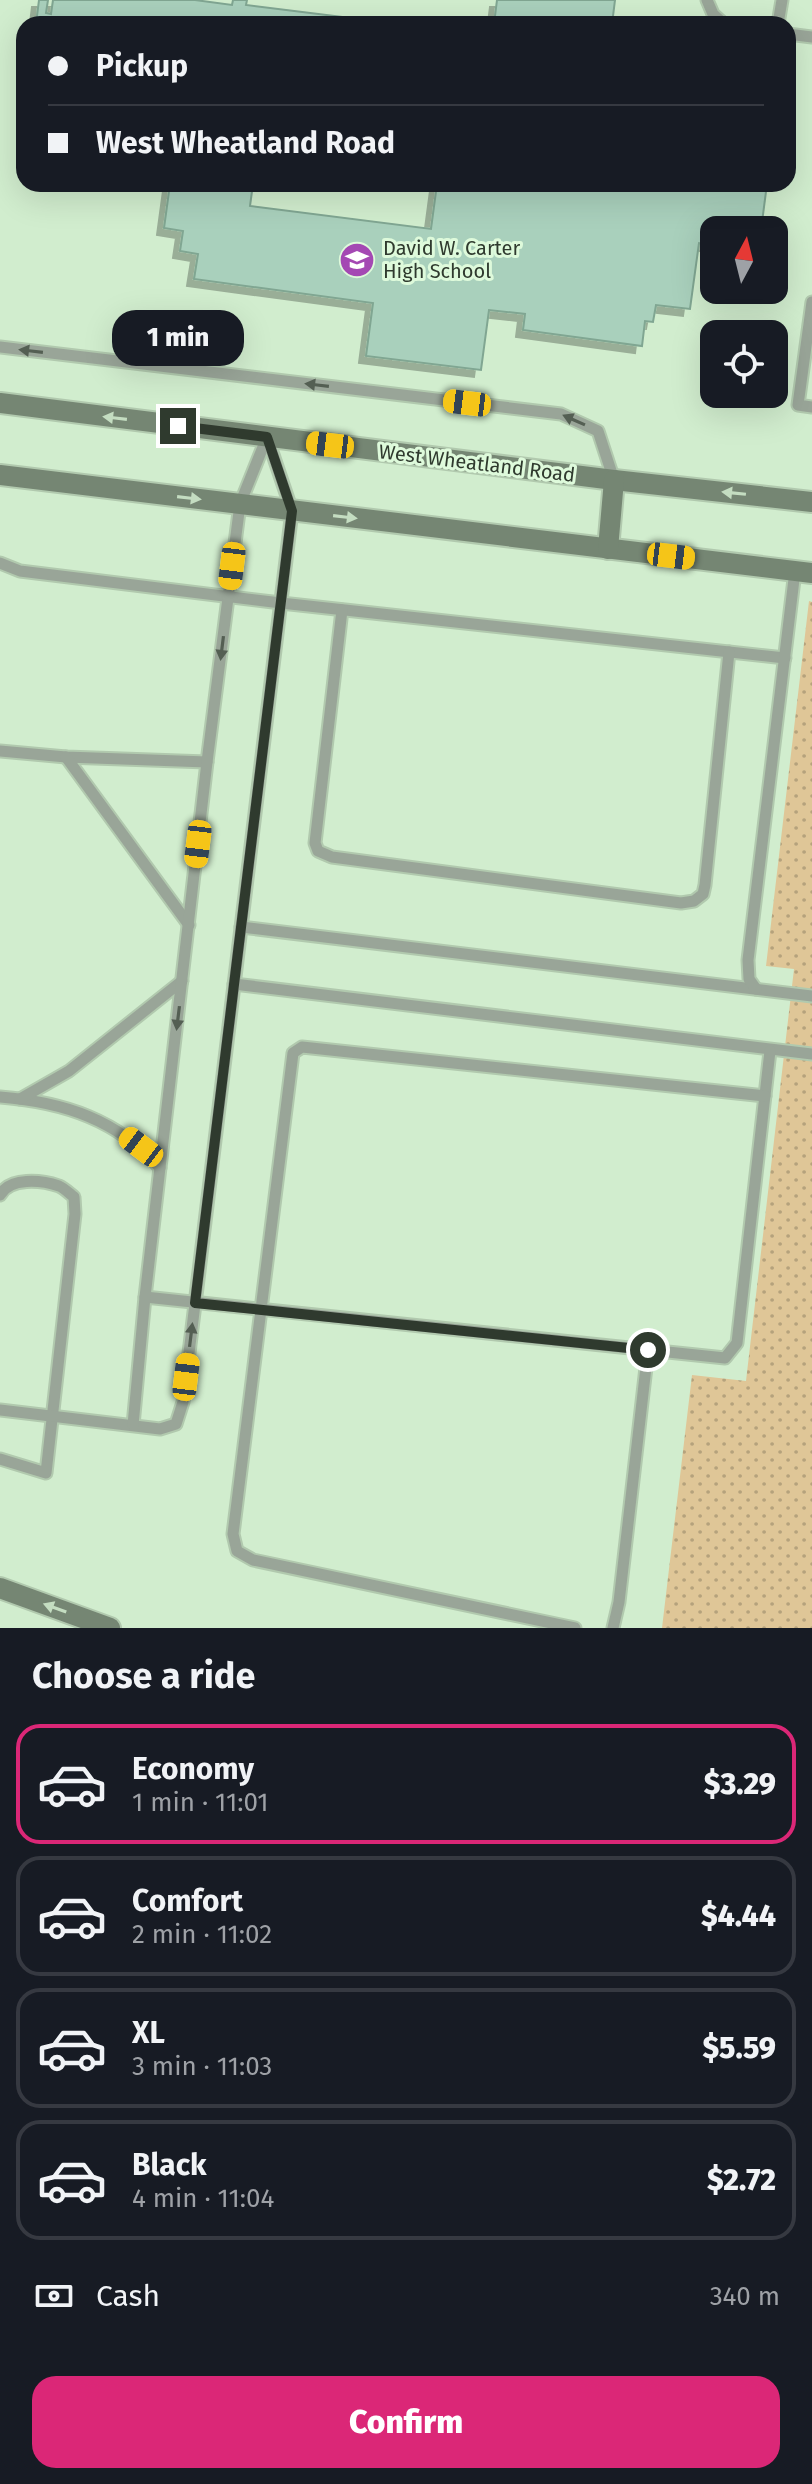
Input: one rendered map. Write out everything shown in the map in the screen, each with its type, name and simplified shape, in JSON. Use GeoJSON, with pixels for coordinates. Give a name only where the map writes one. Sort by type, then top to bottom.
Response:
{"type":"FeatureCollection","features":[{"type":"Feature","properties":{"kind":"main road","name":"West Wheatland Road"},"geometry":{"type":"LineString","coordinates":[[0,403],[812,502]]}},
{"type":"Feature","properties":{"kind":"main road"},"geometry":{"type":"LineString","coordinates":[[0,475],[804,572]]}},
{"type":"Feature","properties":{"kind":"main road"},"geometry":{"type":"LineString","coordinates":[[608,549],[614,480]]}},
{"type":"Feature","properties":{"kind":"main road"},"geometry":{"type":"LineString","coordinates":[[0,1588],[110,1628]]}},
{"type":"Feature","properties":{"kind":"lane"},"geometry":{"type":"LineString","coordinates":[[812,302],[798,405],[812,407]]}},
{"type":"Feature","properties":{"kind":"lane"},"geometry":{"type":"LineString","coordinates":[[0,347],[561,414],[598,431],[614,480]]}},
{"type":"Feature","properties":{"kind":"lane"},"geometry":{"type":"LineString","coordinates":[[133,1425],[207,762],[240,504],[267,437]]}},
{"type":"Feature","properties":{"kind":"lane"},"geometry":{"type":"LineString","coordinates":[[0,1410],[160,1429],[176,1424],[183,1402],[292,511],[267,437]]}},
{"type":"Feature","properties":{"kind":"lane"},"geometry":{"type":"LineString","coordinates":[[0,563],[20,571],[228,597],[785,658]]}},
{"type":"Feature","properties":{"kind":"lane"},"geometry":{"type":"LineString","coordinates":[[756,989],[749,979],[748,960],[785,658],[804,572]]}},
{"type":"Feature","properties":{"kind":"lane"},"geometry":{"type":"LineString","coordinates":[[342,610],[315,843],[318,851],[332,857],[681,903],[694,901],[703,894],[705,885],[729,652]]}},
{"type":"Feature","properties":{"kind":"lane"},"geometry":{"type":"LineString","coordinates":[[0,751],[66,757],[207,762]]}},
{"type":"Feature","properties":{"kind":"lane"},"geometry":{"type":"LineString","coordinates":[[66,757],[189,925]]}},
{"type":"Feature","properties":{"kind":"lane"},"geometry":{"type":"LineString","coordinates":[[241,927],[812,996]]}},
{"type":"Feature","properties":{"kind":"lane"},"geometry":{"type":"LineString","coordinates":[[20,1099],[69,1071],[182,981]]}},
{"type":"Feature","properties":{"kind":"lane"},"geometry":{"type":"LineString","coordinates":[[234,984],[812,1054]]}},
{"type":"Feature","properties":{"kind":"lane"},"geometry":{"type":"LineString","coordinates":[[575,1628],[253,1560],[237,1551],[233,1534],[293,1053],[302,1047],[765,1096]]}},
{"type":"Feature","properties":{"kind":"lane"},"geometry":{"type":"LineString","coordinates":[[145,1297],[725,1358],[737,1343],[770,1051]]}},
{"type":"Feature","properties":{"kind":"lane"},"geometry":{"type":"LineString","coordinates":[[0,1097],[86,1114],[121,1131],[160,1168]]}},
{"type":"Feature","properties":{"kind":"lane"},"geometry":{"type":"LineString","coordinates":[[0,1195],[4,1187],[20,1181],[59,1186],[74,1197],[75,1214],[46,1473],[0,1459]]}},
{"type":"Feature","properties":{"kind":"lane"},"geometry":{"type":"LineString","coordinates":[[613,1628],[619,1602],[648,1350]]}},
{"type":"Feature","properties":{"kind":"shaded area"},"geometry":{"type":"Polygon","coordinates":[[[809,601],[812,602],[812,1628],[662,1628],[692,1375],[746,1381],[794,969],[766,966],[809,601]]]}},
{"type":"Feature","properties":{"kind":"building"},"geometry":{"type":"Polygon","coordinates":[[[39,0],[48,0],[46,13],[51,14],[53,0],[195,0],[232,5],[233,0],[247,0],[246,5],[335,16],[37,16],[39,0]]]}},
{"type":"Feature","properties":{"kind":"building"},"geometry":{"type":"Polygon","coordinates":[[[497,0],[615,0],[613,16],[495,16],[497,0]]]}},
{"type":"Feature","properties":{"kind":"building"},"geometry":{"type":"Polygon","coordinates":[[[169,192],[252,192],[250,206],[431,229],[436,192],[766,192],[763,216],[700,216],[700,243],[690,309],[656,305],[653,322],[645,321],[642,346],[523,330],[525,314],[489,310],[481,370],[366,356],[373,303],[194,279],[198,254],[180,251],[183,231],[164,228],[169,192]]]}},
{"type":"Feature","properties":{"kind":"place","name":"David W. Carter High School"},"geometry":{"type":"Point","coordinates":[357,260]}},
{"type":"Feature","properties":{"kind":"route"},"geometry":{"type":"LineString","coordinates":[[178,426],[267,437],[292,511],[195,1303],[648,1350]]}}]}
